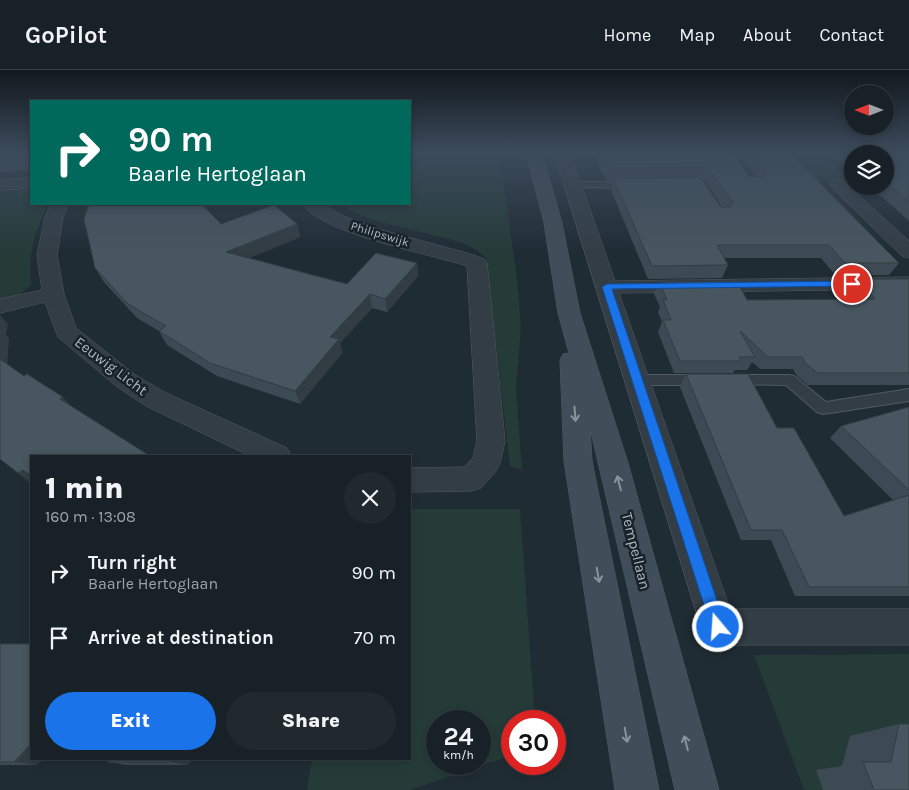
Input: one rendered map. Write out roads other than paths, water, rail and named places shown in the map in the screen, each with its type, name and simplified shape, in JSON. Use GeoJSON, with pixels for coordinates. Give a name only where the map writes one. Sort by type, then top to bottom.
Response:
{"type":"FeatureCollection","features":[{"type":"Feature","properties":{"kind":"main road","name":"Tempellaan"},"geometry":{"type":"LineString","coordinates":[[543,186],[553,223],[569,313],[578,461],[637,790]]}},
{"type":"Feature","properties":{"kind":"main road","name":"Tempellaan"},"geometry":{"type":"LineString","coordinates":[[569,313],[614,463],[697,790]]}},
{"type":"Feature","properties":{"kind":"street"},"geometry":{"type":"LineString","coordinates":[[574,186],[718,627],[909,627]]}},
{"type":"Feature","properties":{"kind":"street"},"geometry":{"type":"LineString","coordinates":[[839,186],[909,252]]}},
{"type":"Feature","properties":{"kind":"street","name":"Eeuwig Licht"},"geometry":{"type":"LineString","coordinates":[[60,205],[54,217],[47,255],[54,294],[66,332],[125,380],[155,399],[275,455]]}},
{"type":"Feature","properties":{"kind":"street","name":"Philipswijk"},"geometry":{"type":"LineString","coordinates":[[313,205],[336,220],[372,234],[453,254],[477,263],[491,441],[486,463],[471,479],[411,480]]}},
{"type":"Feature","properties":{"kind":"street"},"geometry":{"type":"LineString","coordinates":[[607,287],[909,283]]}},
{"type":"Feature","properties":{"kind":"street"},"geometry":{"type":"LineString","coordinates":[[0,306],[54,294]]}},
{"type":"Feature","properties":{"kind":"lane"},"geometry":{"type":"LineString","coordinates":[[574,186],[601,186]]}},
{"type":"Feature","properties":{"kind":"lane"},"geometry":{"type":"LineString","coordinates":[[637,380],[789,380],[823,408],[909,395]]}}]}
